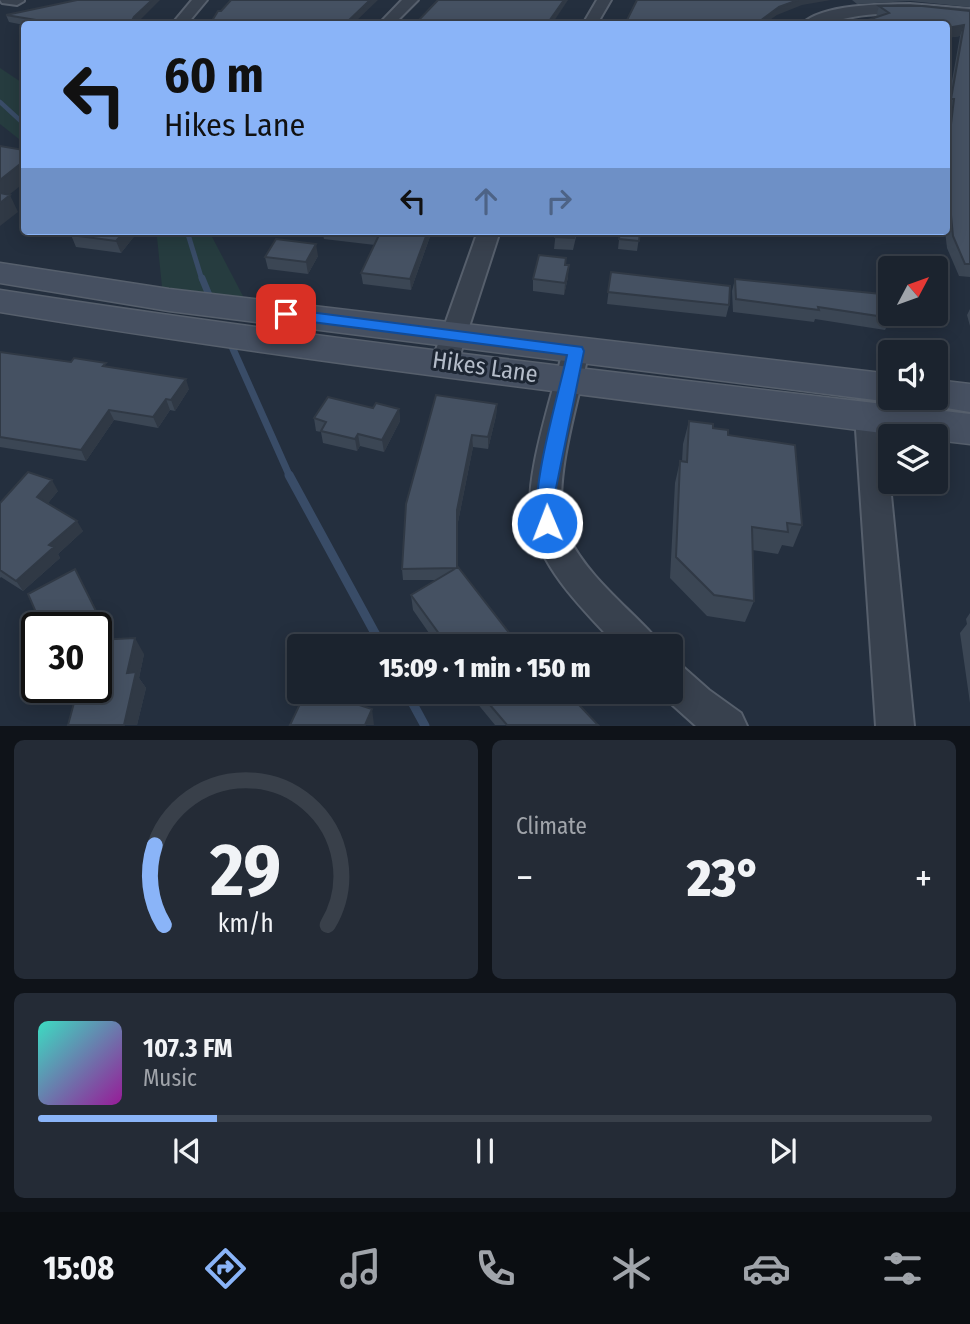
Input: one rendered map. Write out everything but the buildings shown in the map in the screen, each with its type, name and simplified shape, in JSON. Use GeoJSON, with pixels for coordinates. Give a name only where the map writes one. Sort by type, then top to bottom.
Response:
{"type":"FeatureCollection","features":[{"type":"Feature","properties":{"kind":"main road","name":"Hikes Lane"},"geometry":{"type":"LineString","coordinates":[[0,273],[177,314]]}},
{"type":"Feature","properties":{"kind":"main road","name":"Hikes Lane"},"geometry":{"type":"LineString","coordinates":[[0,301],[238,321],[878,402]]}},
{"type":"Feature","properties":{"kind":"main road"},"geometry":{"type":"LineString","coordinates":[[948,395],[970,398]]}},
{"type":"Feature","properties":{"kind":"main road","name":"Hikes Lane"},"geometry":{"type":"LineString","coordinates":[[907,410],[970,429]]}},
{"type":"Feature","properties":{"kind":"street"},"geometry":{"type":"LineString","coordinates":[[7,0],[18,1]]}},
{"type":"Feature","properties":{"kind":"street"},"geometry":{"type":"LineString","coordinates":[[182,21],[200,0]]}},
{"type":"Feature","properties":{"kind":"street"},"geometry":{"type":"LineString","coordinates":[[389,21],[411,0]]}},
{"type":"Feature","properties":{"kind":"street"},"geometry":{"type":"LineString","coordinates":[[592,21],[604,0]]}},
{"type":"Feature","properties":{"kind":"street"},"geometry":{"type":"LineString","coordinates":[[820,21],[836,16],[890,10],[933,10],[970,14]]}},
{"type":"Feature","properties":{"kind":"street"},"geometry":{"type":"LineString","coordinates":[[450,348],[488,235]]}},
{"type":"Feature","properties":{"kind":"street"},"geometry":{"type":"LineString","coordinates":[[574,365],[545,493],[547,523],[555,543],[571,568],[629,634]]}},
{"type":"Feature","properties":{"kind":"street"},"geometry":{"type":"LineString","coordinates":[[880,410],[895,726]]}},
{"type":"Feature","properties":{"kind":"street"},"geometry":{"type":"LineString","coordinates":[[683,691],[728,726]]}},
{"type":"Feature","properties":{"kind":"green space"},"geometry":{"type":"Polygon","coordinates":[[[0,68],[21,82],[21,141],[0,124],[0,68]]]}},
{"type":"Feature","properties":{"kind":"green space"},"geometry":{"type":"Polygon","coordinates":[[[153,235],[211,235],[244,298],[162,287],[157,237],[153,235]]]}},
{"type":"Feature","properties":{"kind":"waterway"},"geometry":{"type":"LineString","coordinates":[[0,102],[21,121]]}},
{"type":"Feature","properties":{"kind":"waterway"},"geometry":{"type":"LineString","coordinates":[[188,235],[202,280]]}},
{"type":"Feature","properties":{"kind":"waterway"},"geometry":{"type":"LineString","coordinates":[[202,278],[211,300]]}},
{"type":"Feature","properties":{"kind":"waterway"},"geometry":{"type":"LineString","coordinates":[[229,340],[290,476]]}},
{"type":"Feature","properties":{"kind":"waterway"},"geometry":{"type":"LineString","coordinates":[[290,476],[375,634]]}},
{"type":"Feature","properties":{"kind":"waterway"},"geometry":{"type":"LineString","coordinates":[[413,704],[425,726]]}},
{"type":"Feature","properties":{"kind":"route"},"geometry":{"type":"LineString","coordinates":[[286,314],[576,351],[545,493],[547,523]]}}]}
